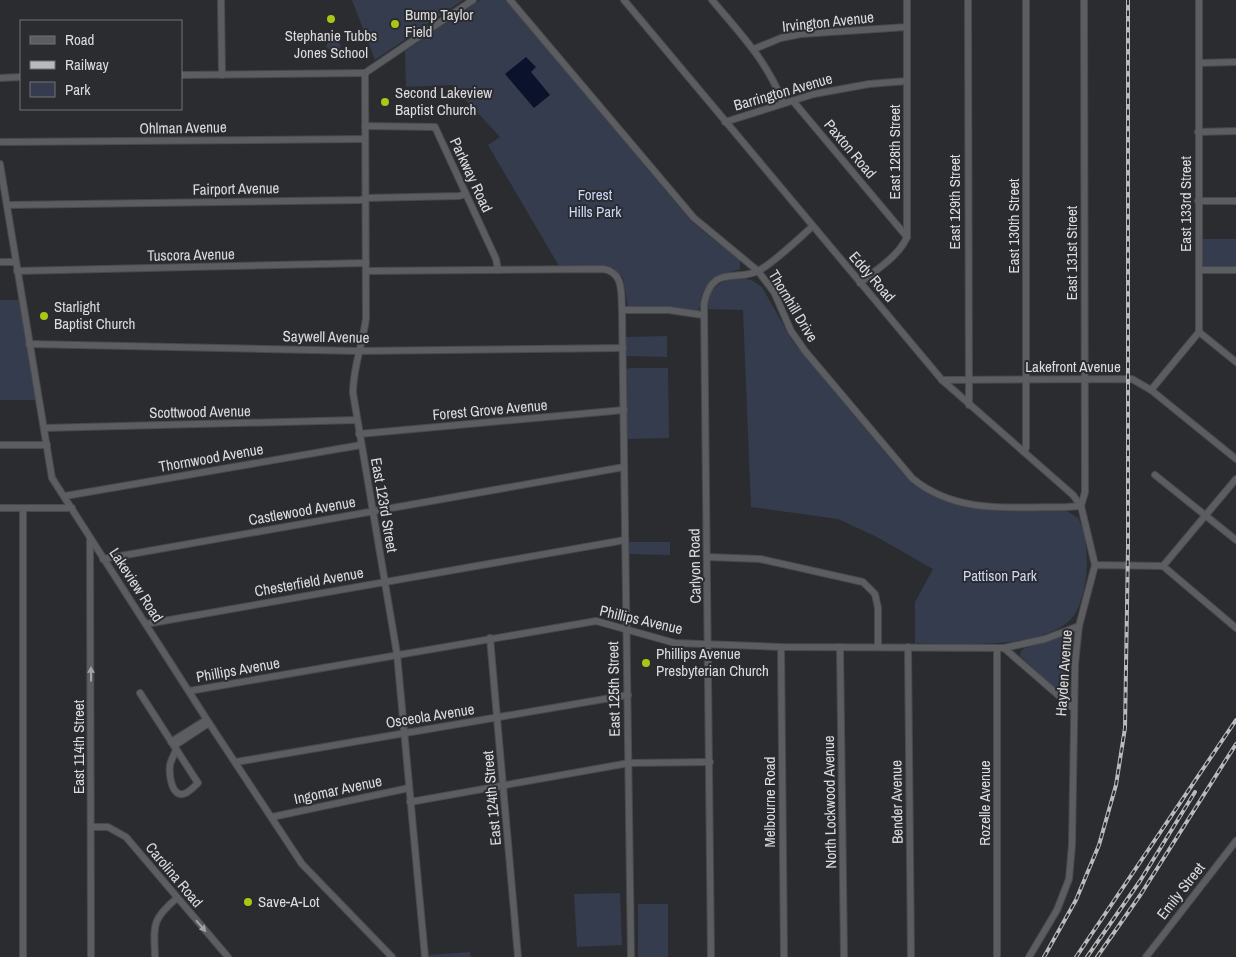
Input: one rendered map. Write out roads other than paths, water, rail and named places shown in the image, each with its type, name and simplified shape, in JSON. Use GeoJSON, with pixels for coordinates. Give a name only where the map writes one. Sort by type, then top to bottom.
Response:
{"type":"FeatureCollection","features":[{"type":"Feature","properties":{"kind":"street"},"geometry":{"type":"LineString","coordinates":[[221,0],[222,74]]}},
{"type":"Feature","properties":{"kind":"street"},"geometry":{"type":"LineString","coordinates":[[182,75],[365,73],[473,0]]}},
{"type":"Feature","properties":{"kind":"street","name":"Thornhill Drive"},"geometry":{"type":"LineString","coordinates":[[510,0],[694,218],[758,271],[774,292],[791,331],[805,351],[905,471],[920,485],[941,497],[971,505],[1067,508],[1080,506]]}},
{"type":"Feature","properties":{"kind":"street","name":"Eddy Road"},"geometry":{"type":"LineString","coordinates":[[624,0],[942,380],[1073,495],[1080,506],[1094,565]]}},
{"type":"Feature","properties":{"kind":"street"},"geometry":{"type":"LineString","coordinates":[[712,0],[754,49],[776,85],[782,103]]}},
{"type":"Feature","properties":{"kind":"street","name":"East 128th Street"},"geometry":{"type":"LineString","coordinates":[[907,0],[907,236]]}},
{"type":"Feature","properties":{"kind":"street","name":"East 129th Street"},"geometry":{"type":"LineString","coordinates":[[968,0],[969,405]]}},
{"type":"Feature","properties":{"kind":"street","name":"East 130th Street"},"geometry":{"type":"LineString","coordinates":[[1024,452],[1026,448],[1026,0]]}},
{"type":"Feature","properties":{"kind":"street","name":"East 131st Street"},"geometry":{"type":"LineString","coordinates":[[1080,506],[1085,492],[1084,0]]}},
{"type":"Feature","properties":{"kind":"street","name":"East 133rd Street"},"geometry":{"type":"LineString","coordinates":[[1199,0],[1199,332]]}},
{"type":"Feature","properties":{"kind":"street","name":"Irvington Avenue"},"geometry":{"type":"LineString","coordinates":[[754,49],[781,38],[801,34],[907,27]]}},
{"type":"Feature","properties":{"kind":"street"},"geometry":{"type":"LineString","coordinates":[[1199,63],[1236,62]]}},
{"type":"Feature","properties":{"kind":"street","name":"East 123rd Street"},"geometry":{"type":"LineString","coordinates":[[365,73],[366,318],[363,339],[358,351],[353,378],[356,420],[397,654],[422,941]]}},
{"type":"Feature","properties":{"kind":"street"},"geometry":{"type":"LineString","coordinates":[[0,78],[20,77]]}},
{"type":"Feature","properties":{"kind":"street","name":"Barrington Avenue"},"geometry":{"type":"LineString","coordinates":[[725,122],[814,94],[869,84],[907,81]]}},
{"type":"Feature","properties":{"kind":"street","name":"Paxton Road"},"geometry":{"type":"LineString","coordinates":[[793,101],[907,236]]}},
{"type":"Feature","properties":{"kind":"street","name":"Parkway Road"},"geometry":{"type":"LineString","coordinates":[[365,126],[433,126],[496,259],[498,270]]}},
{"type":"Feature","properties":{"kind":"street"},"geometry":{"type":"LineString","coordinates":[[1198,132],[1236,131]]}},
{"type":"Feature","properties":{"kind":"street","name":"Ohlman Avenue"},"geometry":{"type":"LineString","coordinates":[[0,142],[365,138]]}},
{"type":"Feature","properties":{"kind":"street","name":"Lakeview Road"},"geometry":{"type":"LineString","coordinates":[[0,164],[52,478],[208,722],[302,864],[392,957]]}},
{"type":"Feature","properties":{"kind":"street","name":"Fairport Avenue"},"geometry":{"type":"LineString","coordinates":[[7,205],[361,200],[366,198],[459,196],[466,194]]}},
{"type":"Feature","properties":{"kind":"street"},"geometry":{"type":"LineString","coordinates":[[1198,201],[1236,201]]}},
{"type":"Feature","properties":{"kind":"street"},"geometry":{"type":"LineString","coordinates":[[758,271],[813,226]]}},
{"type":"Feature","properties":{"kind":"street"},"geometry":{"type":"LineString","coordinates":[[860,283],[903,246],[907,236]]}},
{"type":"Feature","properties":{"kind":"street"},"geometry":{"type":"LineString","coordinates":[[0,262],[15,262]]}},
{"type":"Feature","properties":{"kind":"street","name":"Tuscora Avenue"},"geometry":{"type":"LineString","coordinates":[[17,271],[366,267],[498,270],[603,269],[614,273]]}},
{"type":"Feature","properties":{"kind":"street"},"geometry":{"type":"LineString","coordinates":[[1199,270],[1236,270]]}},
{"type":"Feature","properties":{"kind":"street","name":"Carlyon Road"},"geometry":{"type":"LineString","coordinates":[[711,957],[704,315],[706,294],[723,277],[758,271]]}},
{"type":"Feature","properties":{"kind":"street","name":"East 125th Street"},"geometry":{"type":"LineString","coordinates":[[614,273],[621,286],[623,348],[625,630],[628,695],[631,957]]}},
{"type":"Feature","properties":{"kind":"street"},"geometry":{"type":"LineString","coordinates":[[622,310],[669,310],[704,315]]}},
{"type":"Feature","properties":{"kind":"street"},"geometry":{"type":"LineString","coordinates":[[1151,390],[1199,332],[1236,362]]}},
{"type":"Feature","properties":{"kind":"street","name":"Saywell Avenue"},"geometry":{"type":"LineString","coordinates":[[29,344],[358,351],[623,348]]}},
{"type":"Feature","properties":{"kind":"street","name":"Lakefront Avenue"},"geometry":{"type":"LineString","coordinates":[[942,380],[1132,380],[1151,390],[1236,459]]}},
{"type":"Feature","properties":{"kind":"street","name":"Forest Grove Avenue"},"geometry":{"type":"LineString","coordinates":[[359,434],[624,410]]}},
{"type":"Feature","properties":{"kind":"street","name":"Scottwood Avenue"},"geometry":{"type":"LineString","coordinates":[[44,428],[356,420]]}},
{"type":"Feature","properties":{"kind":"street"},"geometry":{"type":"LineString","coordinates":[[0,445],[46,445]]}},
{"type":"Feature","properties":{"kind":"street","name":"Thornwood Avenue"},"geometry":{"type":"LineString","coordinates":[[65,496],[360,445]]}},
{"type":"Feature","properties":{"kind":"street","name":"Castlewood Avenue"},"geometry":{"type":"LineString","coordinates":[[103,559],[624,466]]}},
{"type":"Feature","properties":{"kind":"street"},"geometry":{"type":"LineString","coordinates":[[1155,475],[1236,540]]}},
{"type":"Feature","properties":{"kind":"street"},"geometry":{"type":"LineString","coordinates":[[1163,566],[1236,479]]}},
{"type":"Feature","properties":{"kind":"street"},"geometry":{"type":"LineString","coordinates":[[0,508],[72,508]]}},
{"type":"Feature","properties":{"kind":"street"},"geometry":{"type":"LineString","coordinates":[[23,508],[23,957]]}},
{"type":"Feature","properties":{"kind":"street","name":"East 114th Street"},"geometry":{"type":"LineString","coordinates":[[90,537],[91,957]]}},
{"type":"Feature","properties":{"kind":"street","name":"Chesterfield Avenue"},"geometry":{"type":"LineString","coordinates":[[146,624],[625,540]]}},
{"type":"Feature","properties":{"kind":"street"},"geometry":{"type":"LineString","coordinates":[[707,557],[760,559],[863,582],[875,594],[878,608],[878,647]]}},
{"type":"Feature","properties":{"kind":"street"},"geometry":{"type":"LineString","coordinates":[[1094,565],[1163,566],[1236,628]]}},
{"type":"Feature","properties":{"kind":"street","name":"Hayden Avenue"},"geometry":{"type":"LineString","coordinates":[[1029,957],[1057,910],[1070,880],[1073,708],[1079,626],[1094,565]]}},
{"type":"Feature","properties":{"kind":"street","name":"Phillips Avenue"},"geometry":{"type":"LineString","coordinates":[[189,691],[596,621],[675,643],[781,647],[1000,648],[1039,641],[1079,626]]}},
{"type":"Feature","properties":{"kind":"street","name":"East 124th Street"},"geometry":{"type":"LineString","coordinates":[[490,638],[518,957]]}},
{"type":"Feature","properties":{"kind":"street","name":"Melbourne Road"},"geometry":{"type":"LineString","coordinates":[[781,647],[784,957]]}},
{"type":"Feature","properties":{"kind":"street","name":"North Lockwood Avenue"},"geometry":{"type":"LineString","coordinates":[[840,647],[844,957]]}},
{"type":"Feature","properties":{"kind":"street","name":"Bender Avenue"},"geometry":{"type":"LineString","coordinates":[[908,647],[911,957]]}},
{"type":"Feature","properties":{"kind":"street"},"geometry":{"type":"LineString","coordinates":[[1000,648],[1073,708]]}},
{"type":"Feature","properties":{"kind":"street","name":"Rozelle Avenue"},"geometry":{"type":"LineString","coordinates":[[997,957],[1000,648]]}},
{"type":"Feature","properties":{"kind":"street"},"geometry":{"type":"LineString","coordinates":[[140,694],[174,746],[198,783],[186,794],[181,794],[174,790],[171,784],[170,765],[174,746],[208,722]]}},
{"type":"Feature","properties":{"kind":"street","name":"Osceola Avenue"},"geometry":{"type":"LineString","coordinates":[[236,762],[628,695]]}},
{"type":"Feature","properties":{"kind":"street"},"geometry":{"type":"LineString","coordinates":[[410,802],[629,763],[710,762]]}},
{"type":"Feature","properties":{"kind":"street","name":"Ingomar Avenue"},"geometry":{"type":"LineString","coordinates":[[272,816],[408,788]]}},
{"type":"Feature","properties":{"kind":"street","name":"Carolina Road"},"geometry":{"type":"LineString","coordinates":[[91,827],[108,827],[126,837],[228,957]]}},
{"type":"Feature","properties":{"kind":"street","name":"Emily Street"},"geometry":{"type":"LineString","coordinates":[[1146,957],[1236,841]]}},
{"type":"Feature","properties":{"kind":"street"},"geometry":{"type":"LineString","coordinates":[[154,957],[156,920],[161,912],[177,898]]}},
{"type":"Feature","properties":{"kind":"street"},"geometry":{"type":"LineString","coordinates":[[419,957],[422,941]]}},
{"type":"Feature","properties":{"kind":"street"},"geometry":{"type":"LineString","coordinates":[[422,941],[425,957]]}},
{"type":"Feature","properties":{"kind":"railway"},"geometry":{"type":"LineString","coordinates":[[1044,957],[1076,900],[1099,845],[1116,785],[1125,728],[1128,547],[1128,0]]}},
{"type":"Feature","properties":{"kind":"railway"},"geometry":{"type":"LineString","coordinates":[[1076,957],[1236,720]]}},
{"type":"Feature","properties":{"kind":"railway"},"geometry":{"type":"LineString","coordinates":[[1097,957],[1141,894],[1236,744]]}},
{"type":"Feature","properties":{"kind":"railway"},"geometry":{"type":"LineString","coordinates":[[1087,957],[1140,881],[1195,792]]}},
{"type":"Feature","properties":{"kind":"place","name":"Stephanie Tubbs Jones School"},"geometry":{"type":"Point","coordinates":[331,19]}},
{"type":"Feature","properties":{"kind":"place","name":"Bump Taylor Field"},"geometry":{"type":"Point","coordinates":[395,24]}},
{"type":"Feature","properties":{"kind":"place","name":"Second Lakeview Baptist Church"},"geometry":{"type":"Point","coordinates":[385,102]}},
{"type":"Feature","properties":{"kind":"place","name":"Starlight Baptist Church"},"geometry":{"type":"Point","coordinates":[44,316]}},
{"type":"Feature","properties":{"kind":"place","name":"Phillips Avenue Presbyterian Church"},"geometry":{"type":"Point","coordinates":[646,663]}},
{"type":"Feature","properties":{"kind":"place","name":"Save-A-Lot"},"geometry":{"type":"Point","coordinates":[248,902]}},
{"type":"Feature","properties":{"kind":"park label","name":"Forest Hills Park"},"geometry":{"type":"Point","coordinates":[595,204]}},
{"type":"Feature","properties":{"kind":"park label","name":"Pattison Park"},"geometry":{"type":"Point","coordinates":[1000,576]}}]}
